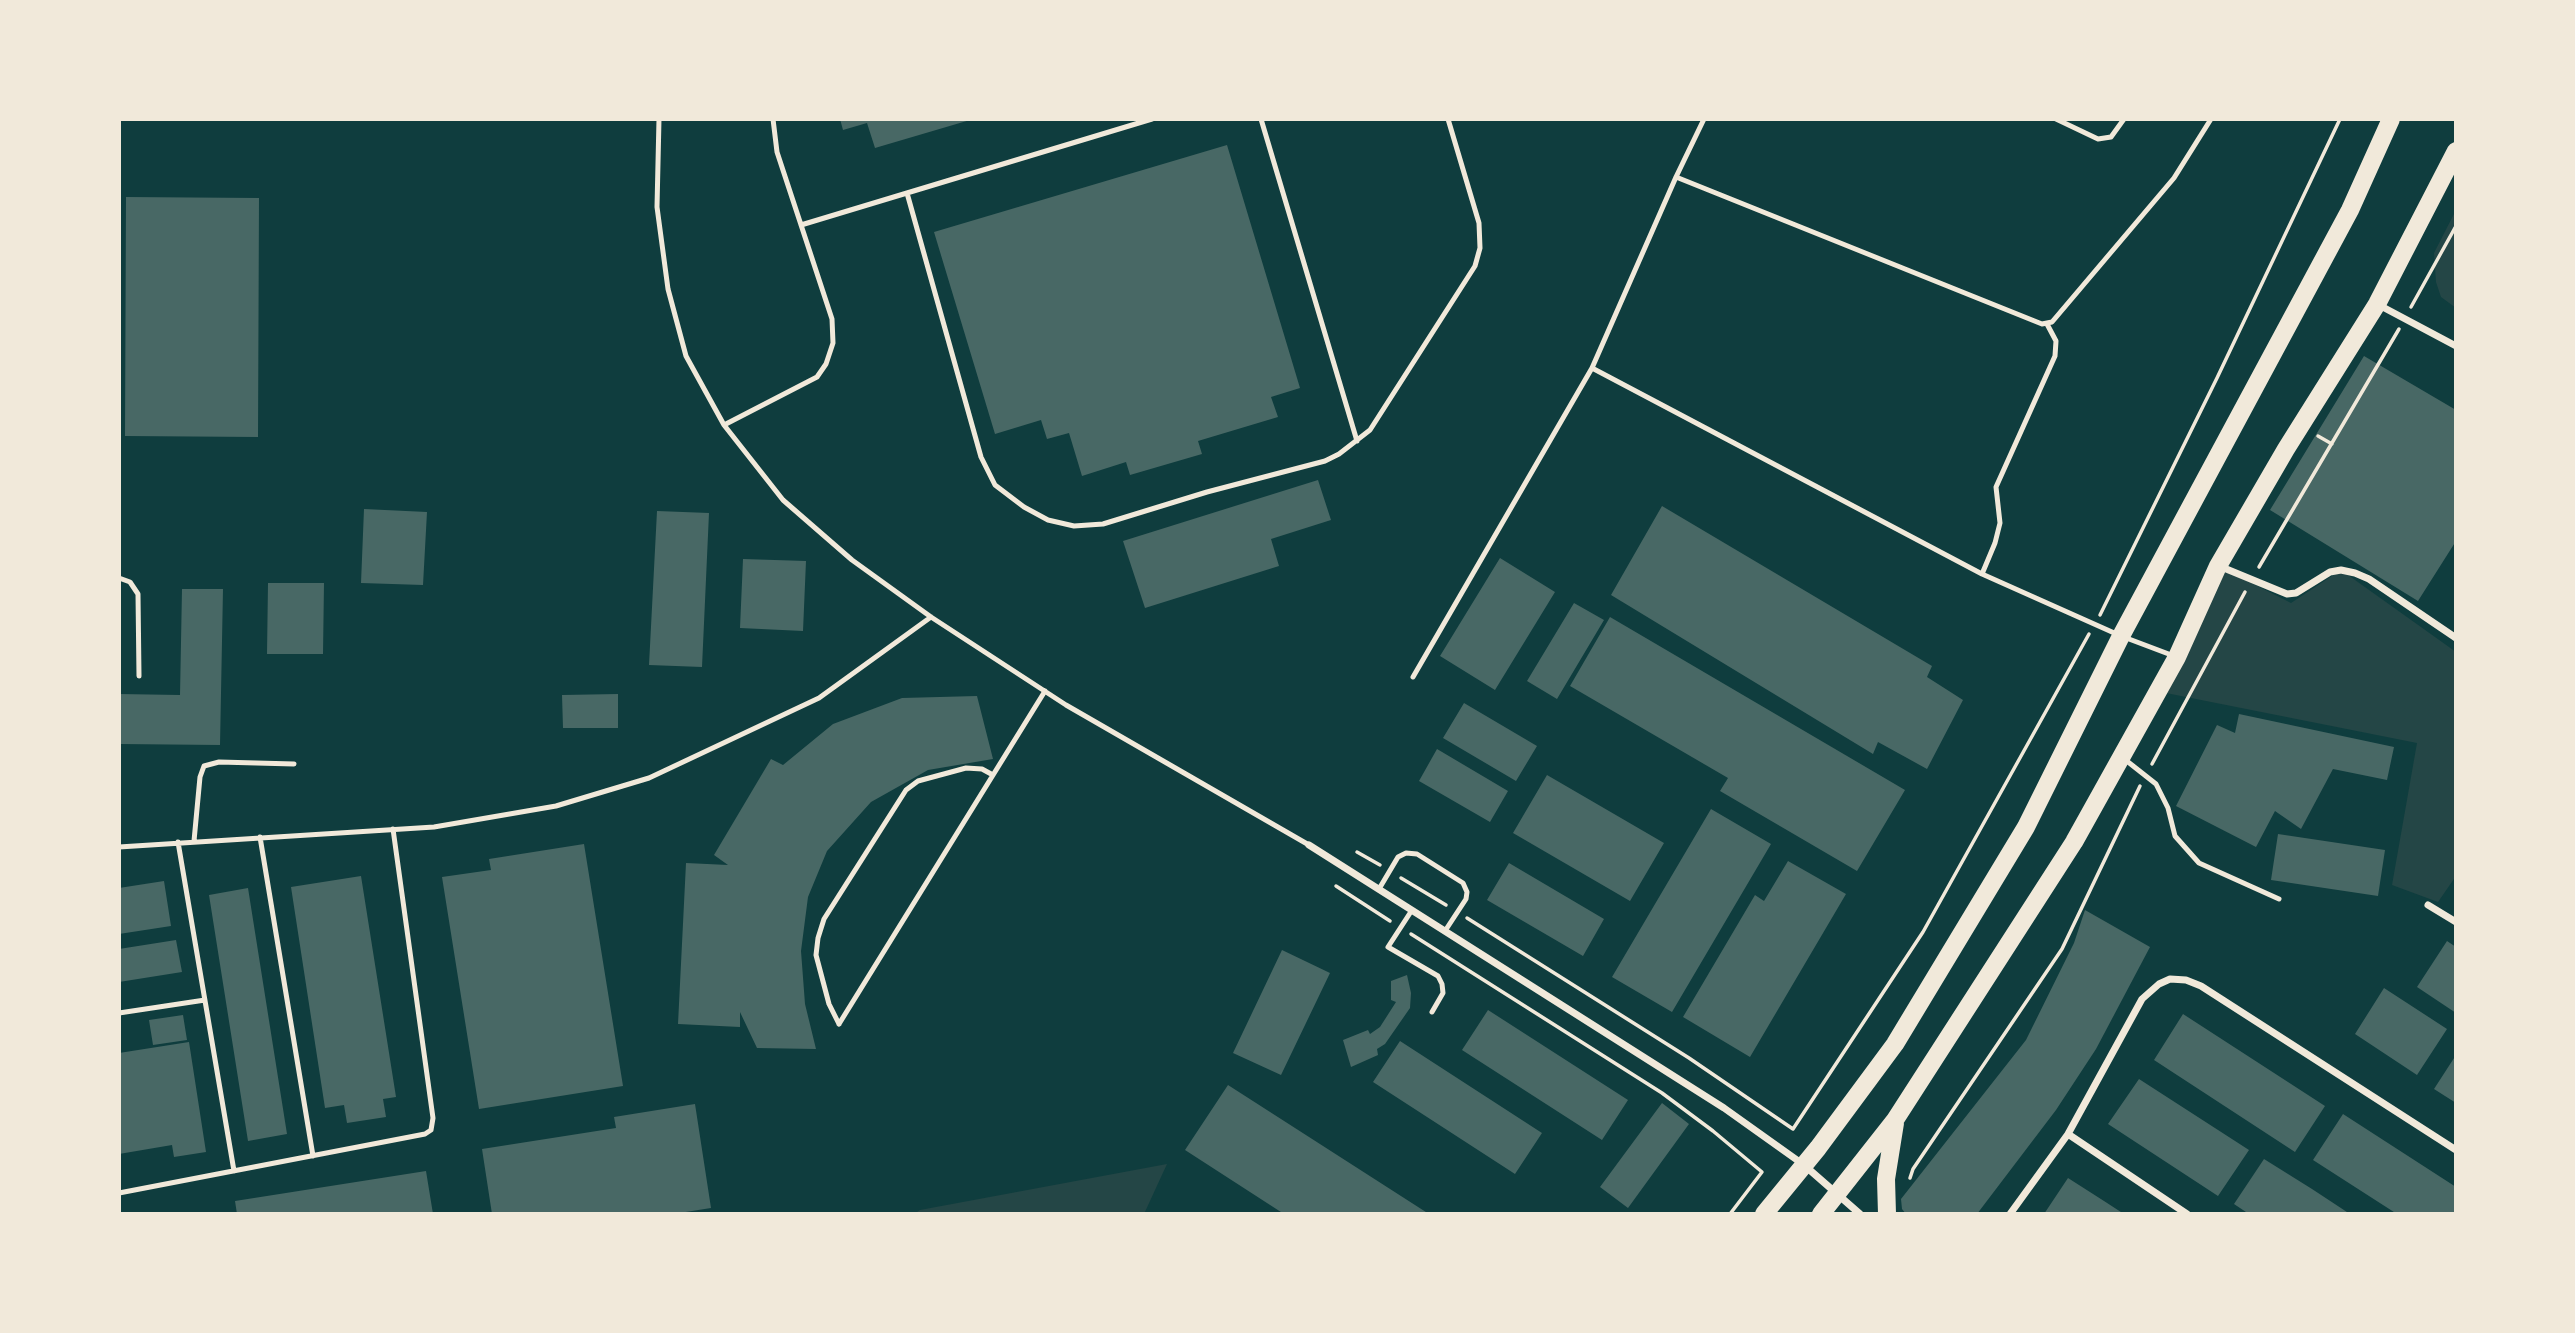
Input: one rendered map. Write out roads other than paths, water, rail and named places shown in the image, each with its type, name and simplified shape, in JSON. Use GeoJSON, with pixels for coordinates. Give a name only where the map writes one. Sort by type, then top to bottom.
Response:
{"type":"FeatureCollection","features":[{"type":"Feature","properties":{"kind":"main road"},"geometry":{"type":"LineString","coordinates":[[1764,1214],[1895,1044],[2026,827],[2121,636],[2350,211],[2390,119]]}},
{"type":"Feature","properties":{"kind":"main road"},"geometry":{"type":"LineString","coordinates":[[1821,1214],[1895,1120],[2074,842],[2177,657],[2218,566],[2286,449],[2377,304],[2456,152]]}},
{"type":"Feature","properties":{"kind":"main road"},"geometry":{"type":"LineString","coordinates":[[1887,1214],[1886,1179],[1895,1120]]}},
{"type":"Feature","properties":{"kind":"street"},"geometry":{"type":"LineString","coordinates":[[2377,304],[2456,346]]}},
{"type":"Feature","properties":{"kind":"street"},"geometry":{"type":"LineString","coordinates":[[2218,566],[2287,594],[2296,593],[2330,572],[2341,570],[2355,573],[2369,579],[2456,638]]}},
{"type":"Feature","properties":{"kind":"street"},"geometry":{"type":"LineString","coordinates":[[1309,845],[1724,1108],[1804,1165],[1860,1214]]}},
{"type":"Feature","properties":{"kind":"street"},"geometry":{"type":"LineString","coordinates":[[2428,905],[2456,922]]}},
{"type":"Feature","properties":{"kind":"street"},"geometry":{"type":"LineString","coordinates":[[2010,1214],[2068,1135],[2142,999],[2159,984],[2170,979],[2186,980],[2201,986],[2456,1150]]}},
{"type":"Feature","properties":{"kind":"street"},"geometry":{"type":"LineString","coordinates":[[2068,1135],[2187,1214]]}},
{"type":"Feature","properties":{"kind":"lane"},"geometry":{"type":"LineString","coordinates":[[659,119],[657,207],[668,289],[686,356],[724,425],[783,500],[852,560],[931,617],[1045,691],[1309,845]]}},
{"type":"Feature","properties":{"kind":"lane"},"geometry":{"type":"LineString","coordinates":[[724,425],[817,377],[826,365],[833,343],[832,319],[777,152],[772,119]]}},
{"type":"Feature","properties":{"kind":"lane"},"geometry":{"type":"LineString","coordinates":[[802,225],[1152,119]]}},
{"type":"Feature","properties":{"kind":"lane"},"geometry":{"type":"LineString","coordinates":[[1261,119],[1357,442]]}},
{"type":"Feature","properties":{"kind":"lane"},"geometry":{"type":"LineString","coordinates":[[907,193],[981,457],[995,485],[1024,507],[1048,520],[1074,526],[1103,524],[1207,492],[1325,461],[1357,442],[1370,430],[1475,265],[1480,248],[1479,223],[1448,119]]}},
{"type":"Feature","properties":{"kind":"lane"},"geometry":{"type":"LineString","coordinates":[[1413,677],[1592,368],[1704,119]]}},
{"type":"Feature","properties":{"kind":"lane"},"geometry":{"type":"LineString","coordinates":[[2056,119],[2098,139],[2111,137],[2124,119]]}},
{"type":"Feature","properties":{"kind":"lane"},"geometry":{"type":"LineString","coordinates":[[1676,177],[2047,324],[2052,322],[2174,178],[2211,119]]}},
{"type":"Feature","properties":{"kind":"lane"},"geometry":{"type":"LineString","coordinates":[[1982,574],[1996,543],[2000,523],[1996,487],[2055,356],[2056,341],[2047,324]]}},
{"type":"Feature","properties":{"kind":"lane"},"geometry":{"type":"LineString","coordinates":[[1592,368],[1982,574],[2121,636],[2177,657]]}},
{"type":"Feature","properties":{"kind":"lane"},"geometry":{"type":"LineString","coordinates":[[119,578],[130,582],[138,594],[139,676]]}},
{"type":"Feature","properties":{"kind":"lane"},"geometry":{"type":"LineString","coordinates":[[119,847],[434,827],[556,806],[649,778],[819,698],[931,617]]}},
{"type":"Feature","properties":{"kind":"lane"},"geometry":{"type":"LineString","coordinates":[[993,775],[982,769],[966,768],[918,781],[906,790],[824,919],[816,955],[829,1004],[839,1024],[1045,691]]}},
{"type":"Feature","properties":{"kind":"lane"},"geometry":{"type":"LineString","coordinates":[[2121,756],[2156,784],[2168,808],[2175,836],[2199,863],[2279,899]]}},
{"type":"Feature","properties":{"kind":"lane"},"geometry":{"type":"LineString","coordinates":[[194,841],[200,777],[204,766],[219,762],[294,764]]}},
{"type":"Feature","properties":{"kind":"lane"},"geometry":{"type":"LineString","coordinates":[[119,1193],[425,1134],[431,1130],[433,1125],[393,829]]}},
{"type":"Feature","properties":{"kind":"lane"},"geometry":{"type":"LineString","coordinates":[[260,837],[313,1156]]}},
{"type":"Feature","properties":{"kind":"lane"},"geometry":{"type":"LineString","coordinates":[[178,842],[234,1171]]}},
{"type":"Feature","properties":{"kind":"lane"},"geometry":{"type":"LineString","coordinates":[[1379,889],[1398,857],[1406,853],[1416,854],[1463,883],[1467,892],[1466,899],[1445,931]]}},
{"type":"Feature","properties":{"kind":"lane"},"geometry":{"type":"LineString","coordinates":[[1412,910],[1388,947],[1438,976],[1443,993],[1432,1012]]}},
{"type":"Feature","properties":{"kind":"lane"},"geometry":{"type":"LineString","coordinates":[[119,1013],[205,1000]]}}]}
